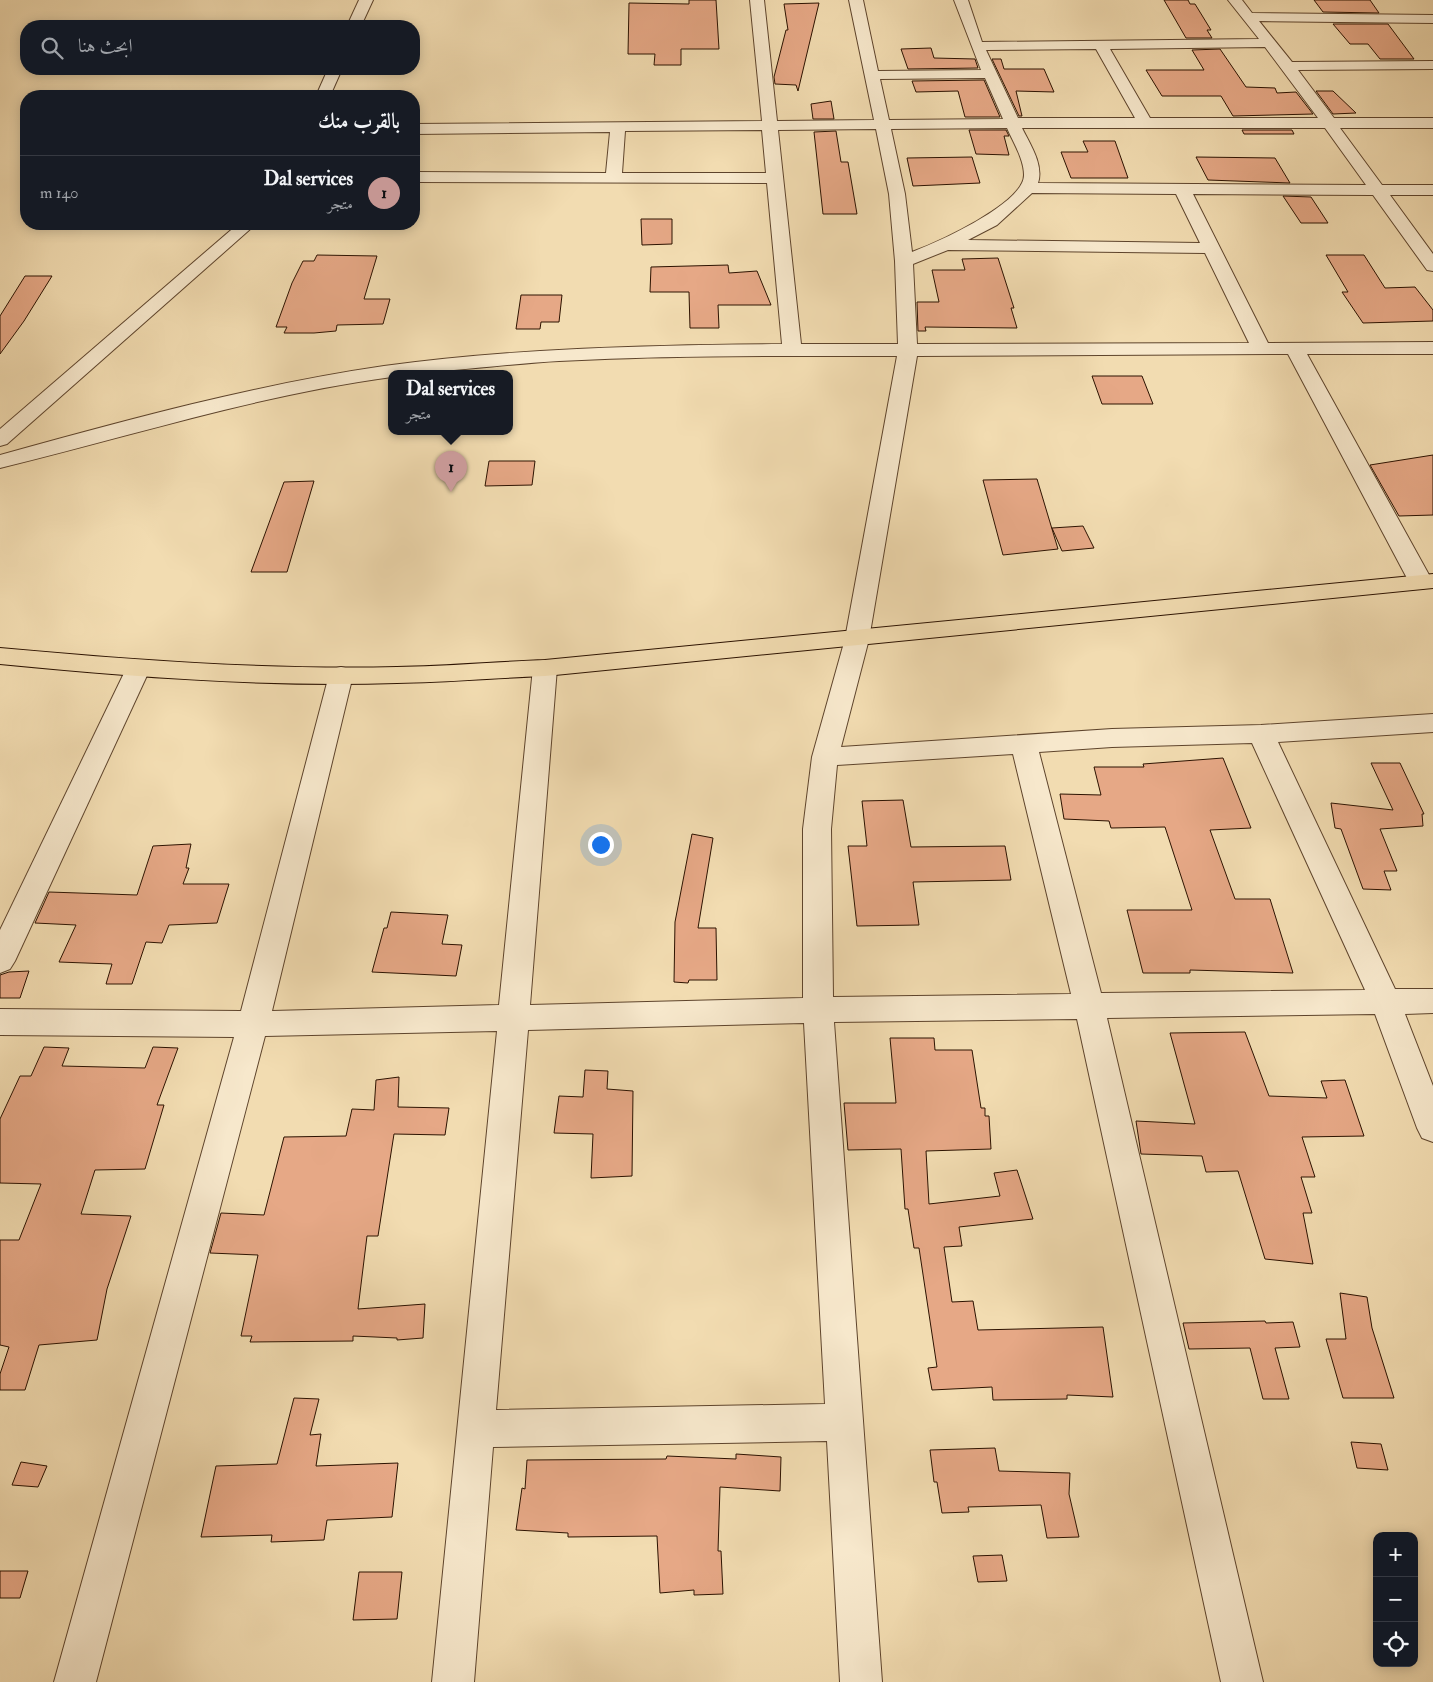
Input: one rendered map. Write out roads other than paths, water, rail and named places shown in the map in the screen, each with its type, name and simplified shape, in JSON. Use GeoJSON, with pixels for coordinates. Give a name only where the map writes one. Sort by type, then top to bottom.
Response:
{"type":"FeatureCollection","features":[{"type":"Feature","properties":{"kind":"main road"},"geometry":{"type":"LineString","coordinates":[[0,656],[138,669],[341,675],[397,675],[545,668],[1427,582]]}},
{"type":"Feature","properties":{"kind":"street"},"geometry":{"type":"LineString","coordinates":[[357,20],[366,0]]}},
{"type":"Feature","properties":{"kind":"street"},"geometry":{"type":"LineString","coordinates":[[757,0],[792,349]]}},
{"type":"Feature","properties":{"kind":"street"},"geometry":{"type":"LineString","coordinates":[[856,0],[897,194],[904,261],[908,350],[857,639],[825,758],[816,830],[818,1010],[860,1682]]}},
{"type":"Feature","properties":{"kind":"street"},"geometry":{"type":"LineString","coordinates":[[904,261],[946,245],[991,221],[1028,188],[1032,176],[1029,160],[977,46],[961,0]]}},
{"type":"Feature","properties":{"kind":"street"},"geometry":{"type":"LineString","coordinates":[[1235,0],[1270,43],[1433,266]]}},
{"type":"Feature","properties":{"kind":"street"},"geometry":{"type":"LineString","coordinates":[[1249,18],[1433,19]]}},
{"type":"Feature","properties":{"kind":"street"},"geometry":{"type":"LineString","coordinates":[[977,46],[1270,43]]}},
{"type":"Feature","properties":{"kind":"street"},"geometry":{"type":"LineString","coordinates":[[1101,45],[1145,123]]}},
{"type":"Feature","properties":{"kind":"street"},"geometry":{"type":"LineString","coordinates":[[1287,66],[1433,65]]}},
{"type":"Feature","properties":{"kind":"street"},"geometry":{"type":"LineString","coordinates":[[872,75],[989,74]]}},
{"type":"Feature","properties":{"kind":"street"},"geometry":{"type":"LineString","coordinates":[[326,90],[332,75]]}},
{"type":"Feature","properties":{"kind":"street"},"geometry":{"type":"LineString","coordinates":[[420,129],[883,126],[1013,123],[1433,123]]}},
{"type":"Feature","properties":{"kind":"street"},"geometry":{"type":"LineString","coordinates":[[614,178],[618,128]]}},
{"type":"Feature","properties":{"kind":"street"},"geometry":{"type":"LineString","coordinates":[[420,177],[774,178]]}},
{"type":"Feature","properties":{"kind":"street"},"geometry":{"type":"LineString","coordinates":[[1028,188],[1433,190]]}},
{"type":"Feature","properties":{"kind":"street"},"geometry":{"type":"LineString","coordinates":[[1182,189],[1261,348]]}},
{"type":"Feature","properties":{"kind":"street"},"geometry":{"type":"LineString","coordinates":[[0,440],[241,230]]}},
{"type":"Feature","properties":{"kind":"street"},"geometry":{"type":"LineString","coordinates":[[946,245],[1211,248]]}},
{"type":"Feature","properties":{"kind":"street"},"geometry":{"type":"LineString","coordinates":[[1294,348],[1427,582]]}},
{"type":"Feature","properties":{"kind":"street"},"geometry":{"type":"LineString","coordinates":[[403,370],[437,365],[548,355],[792,349],[1433,348]]}},
{"type":"Feature","properties":{"kind":"street"},"geometry":{"type":"LineString","coordinates":[[0,462],[146,420],[213,404],[316,383],[388,372]]}},
{"type":"Feature","properties":{"kind":"street"},"geometry":{"type":"LineString","coordinates":[[453,1682],[545,668]]}},
{"type":"Feature","properties":{"kind":"street"},"geometry":{"type":"LineString","coordinates":[[0,961],[138,669]]}},
{"type":"Feature","properties":{"kind":"street"},"geometry":{"type":"LineString","coordinates":[[75,1682],[252,1024],[341,675]]}},
{"type":"Feature","properties":{"kind":"street"},"geometry":{"type":"LineString","coordinates":[[825,758],[1112,738],[1261,734],[1433,723]]}},
{"type":"Feature","properties":{"kind":"street"},"geometry":{"type":"LineString","coordinates":[[1261,734],[1385,1001],[1433,1128]]}},
{"type":"Feature","properties":{"kind":"street"},"geometry":{"type":"LineString","coordinates":[[1024,744],[1089,1005],[1242,1682]]}},
{"type":"Feature","properties":{"kind":"street"},"geometry":{"type":"LineString","coordinates":[[0,1022],[252,1024],[818,1010],[1433,1001]]}},
{"type":"Feature","properties":{"kind":"street"},"geometry":{"type":"LineString","coordinates":[[475,1429],[844,1422]]}},
{"type":"Feature","properties":{"kind":"place","name":"Dal services"},"geometry":{"type":"Point","coordinates":[451,492]}}]}
